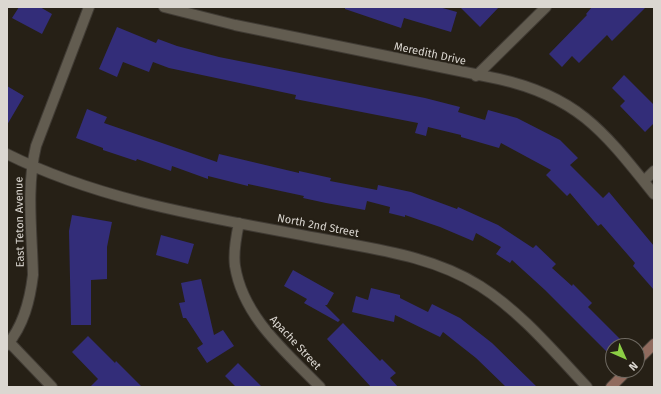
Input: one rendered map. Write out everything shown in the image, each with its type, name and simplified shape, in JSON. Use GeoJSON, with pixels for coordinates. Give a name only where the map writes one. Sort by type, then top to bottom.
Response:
{"type":"FeatureCollection","features":[{"type":"Feature","properties":{"kind":"street","name":"East Teton Avenue"},"geometry":{"type":"LineString","coordinates":[[8,344],[23,317],[32,289],[31,165],[36,146],[89,7]]}},
{"type":"Feature","properties":{"kind":"street","name":"Meredith Drive"},"geometry":{"type":"LineString","coordinates":[[164,7],[235,25],[524,85],[565,103],[579,112],[600,130],[654,194]]}},
{"type":"Feature","properties":{"kind":"street"},"geometry":{"type":"LineString","coordinates":[[476,76],[546,7]]}},
{"type":"Feature","properties":{"kind":"street","name":"North 2nd Street"},"geometry":{"type":"LineString","coordinates":[[7,154],[75,182],[125,197],[239,223],[405,256],[422,260],[460,275],[479,285],[518,314],[587,387]]}},
{"type":"Feature","properties":{"kind":"street"},"geometry":{"type":"LineString","coordinates":[[644,181],[654,171]]}},
{"type":"Feature","properties":{"kind":"street","name":"Apache Street"},"geometry":{"type":"LineString","coordinates":[[239,223],[234,253],[235,265],[248,305],[265,330],[320,387]]}},
{"type":"Feature","properties":{"kind":"street"},"geometry":{"type":"LineString","coordinates":[[8,344],[52,387]]}},
{"type":"Feature","properties":{"kind":"street"},"geometry":{"type":"LineString","coordinates":[[645,353],[654,344]]}},
{"type":"Feature","properties":{"kind":"street"},"geometry":{"type":"LineString","coordinates":[[611,387],[620,378]]}},
{"type":"Feature","properties":{"kind":"building"},"geometry":{"type":"Polygon","coordinates":[[[19,7],[40,7],[52,14],[42,34],[12,18],[19,7]]]}},
{"type":"Feature","properties":{"kind":"building"},"geometry":{"type":"Polygon","coordinates":[[[345,7],[439,7],[457,12],[451,32],[404,18],[401,28],[345,9],[345,7]]]}},
{"type":"Feature","properties":{"kind":"building"},"geometry":{"type":"Polygon","coordinates":[[[460,7],[499,7],[480,27],[460,7]]]}},
{"type":"Feature","properties":{"kind":"building"},"geometry":{"type":"Polygon","coordinates":[[[592,7],[646,7],[612,41],[607,35],[579,63],[572,56],[562,67],[549,54],[587,15],[586,14],[592,7]]]}},
{"type":"Feature","properties":{"kind":"building"},"geometry":{"type":"Polygon","coordinates":[[[117,27],[156,43],[158,39],[177,46],[219,57],[425,98],[460,107],[458,112],[485,120],[488,110],[517,118],[560,140],[578,158],[570,165],[603,198],[609,192],[654,246],[654,290],[633,266],[635,263],[601,224],[598,226],[570,193],[567,196],[546,175],[551,170],[501,143],[499,148],[461,137],[461,135],[428,127],[426,136],[415,133],[418,123],[295,99],[296,95],[169,68],[153,62],[149,72],[123,62],[117,77],[99,69],[117,27]]]}},
{"type":"Feature","properties":{"kind":"building"},"geometry":{"type":"Polygon","coordinates":[[[624,75],[654,105],[654,123],[645,132],[620,106],[625,101],[612,88],[624,75]]]}},
{"type":"Feature","properties":{"kind":"building"},"geometry":{"type":"Polygon","coordinates":[[[7,86],[24,96],[7,125],[7,86]]]}},
{"type":"Feature","properties":{"kind":"building"},"geometry":{"type":"Polygon","coordinates":[[[87,109],[107,117],[104,123],[217,162],[219,154],[299,173],[299,171],[331,178],[330,181],[377,190],[378,185],[411,192],[457,209],[458,207],[498,225],[533,248],[536,245],[556,264],[552,268],[572,286],[573,284],[592,303],[588,307],[619,338],[605,338],[605,350],[545,290],[512,260],[510,263],[496,254],[501,247],[476,233],[473,241],[440,227],[405,215],[405,217],[389,213],[390,207],[367,201],[365,210],[326,203],[303,198],[304,196],[248,184],[248,186],[208,176],[208,179],[172,166],[171,171],[137,159],[136,161],[103,150],[103,148],[76,138],[87,109]]]}},
{"type":"Feature","properties":{"kind":"building"},"geometry":{"type":"Polygon","coordinates":[[[72,215],[112,222],[107,247],[107,279],[91,280],[91,325],[71,325],[69,231],[72,215]]]}},
{"type":"Feature","properties":{"kind":"building"},"geometry":{"type":"Polygon","coordinates":[[[161,235],[194,244],[188,264],[156,255],[161,235]]]}},
{"type":"Feature","properties":{"kind":"building"},"geometry":{"type":"Polygon","coordinates":[[[293,270],[334,293],[327,305],[325,305],[340,320],[338,322],[304,303],[307,299],[284,286],[293,270]]]}},
{"type":"Feature","properties":{"kind":"building"},"geometry":{"type":"Polygon","coordinates":[[[201,279],[214,335],[223,330],[234,346],[207,363],[197,348],[203,344],[186,318],[183,318],[179,303],[185,302],[181,283],[201,279]]]}},
{"type":"Feature","properties":{"kind":"building"},"geometry":{"type":"Polygon","coordinates":[[[371,288],[400,295],[400,298],[428,312],[432,304],[460,318],[492,343],[537,387],[506,387],[476,358],[443,332],[440,337],[395,315],[394,322],[352,312],[356,296],[368,300],[371,288]]]}},
{"type":"Feature","properties":{"kind":"building"},"geometry":{"type":"Polygon","coordinates":[[[343,323],[380,361],[382,359],[396,373],[390,378],[398,387],[371,387],[327,339],[343,323]]]}},
{"type":"Feature","properties":{"kind":"building"},"geometry":{"type":"Polygon","coordinates":[[[88,336],[142,387],[90,387],[98,379],[72,352],[88,336]]]}},
{"type":"Feature","properties":{"kind":"building"},"geometry":{"type":"Polygon","coordinates":[[[238,363],[262,387],[236,387],[225,376],[238,363]]]}}]}
